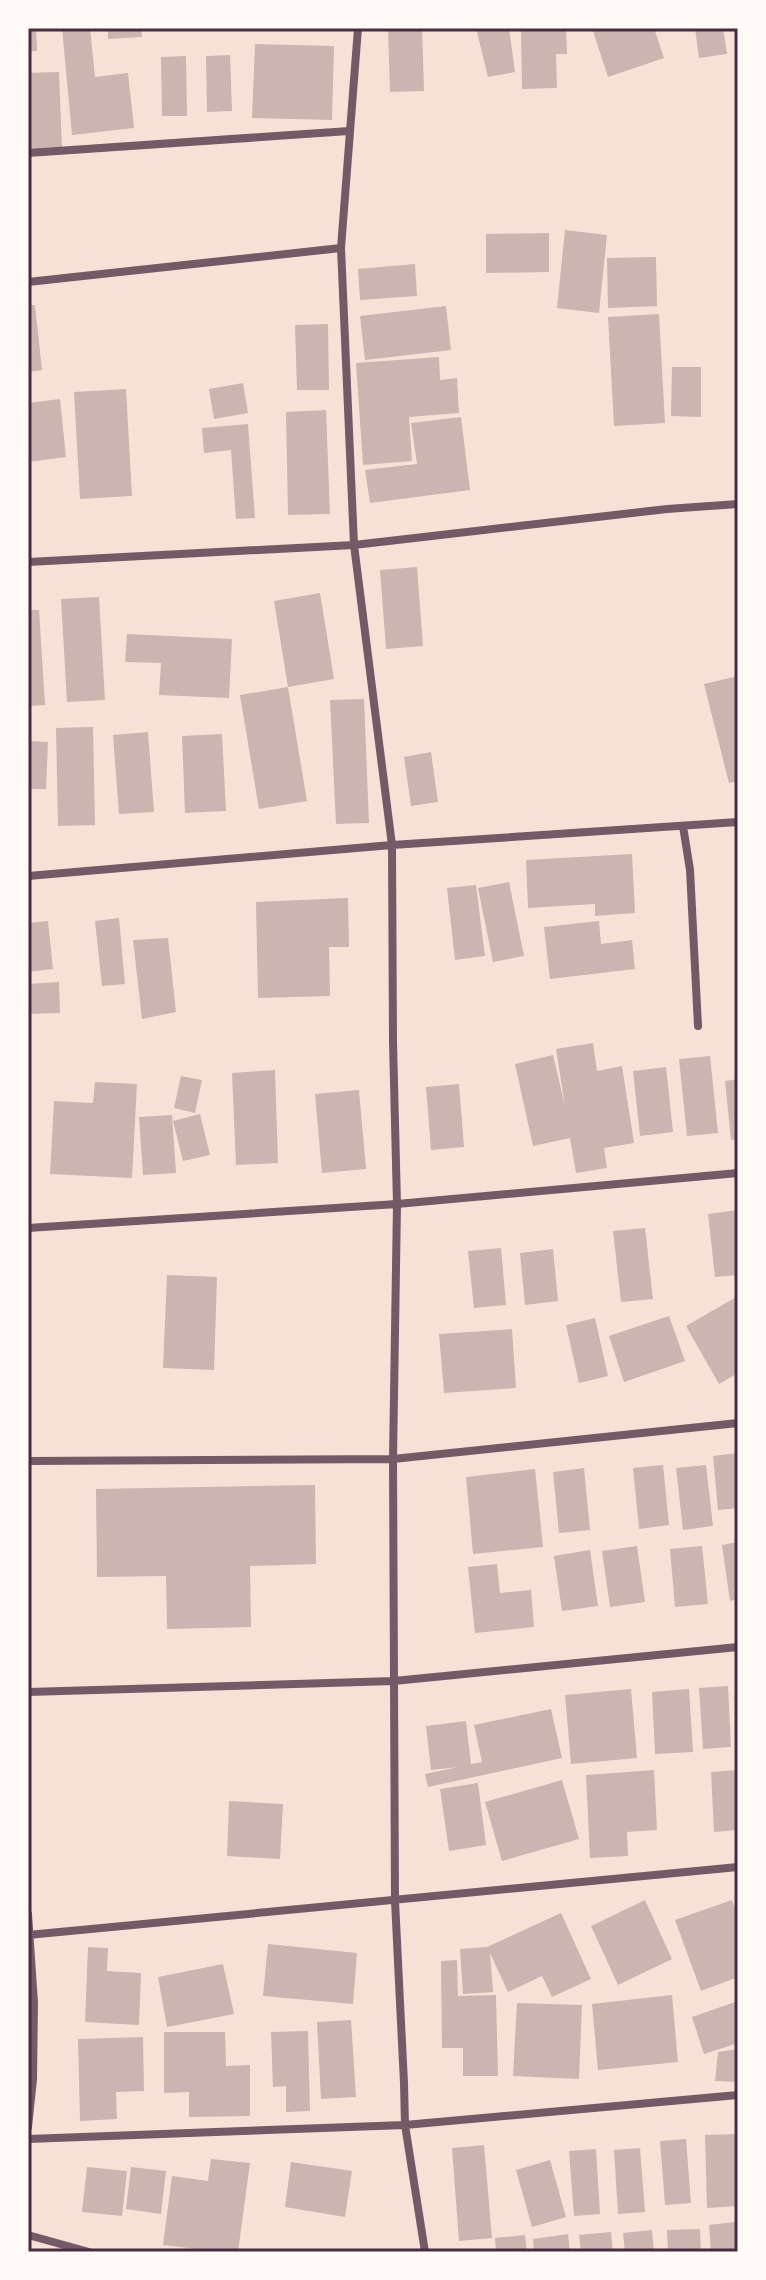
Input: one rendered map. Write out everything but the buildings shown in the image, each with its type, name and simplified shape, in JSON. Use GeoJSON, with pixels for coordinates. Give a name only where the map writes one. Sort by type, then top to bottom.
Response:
{"type":"FeatureCollection","features":[{"type":"Feature","properties":{"kind":"street"},"geometry":{"type":"LineString","coordinates":[[358,28],[341,248],[354,545],[392,845],[397,1204],[393,1459],[395,1901],[405,2125],[425,2252]]}},
{"type":"Feature","properties":{"kind":"street"},"geometry":{"type":"LineString","coordinates":[[28,153],[349,131]]}},
{"type":"Feature","properties":{"kind":"street"},"geometry":{"type":"LineString","coordinates":[[28,282],[341,248]]}},
{"type":"Feature","properties":{"kind":"street"},"geometry":{"type":"LineString","coordinates":[[28,562],[354,545],[667,509],[738,504]]}},
{"type":"Feature","properties":{"kind":"street"},"geometry":{"type":"LineString","coordinates":[[28,876],[392,845],[738,822]]}},
{"type":"Feature","properties":{"kind":"street"},"geometry":{"type":"LineString","coordinates":[[683,826],[690,870],[698,1026]]}},
{"type":"Feature","properties":{"kind":"street"},"geometry":{"type":"LineString","coordinates":[[28,1228],[397,1204],[738,1173]]}},
{"type":"Feature","properties":{"kind":"street"},"geometry":{"type":"LineString","coordinates":[[28,1461],[393,1459],[738,1423]]}},
{"type":"Feature","properties":{"kind":"street"},"geometry":{"type":"LineString","coordinates":[[28,1692],[394,1681],[738,1647]]}},
{"type":"Feature","properties":{"kind":"street"},"geometry":{"type":"LineString","coordinates":[[29,1935],[738,1867]]}},
{"type":"Feature","properties":{"kind":"street"},"geometry":{"type":"LineString","coordinates":[[28,1914],[34,2003],[33,2079],[28,2127]]}},
{"type":"Feature","properties":{"kind":"street"},"geometry":{"type":"LineString","coordinates":[[28,2139],[405,2125],[738,2095]]}},
{"type":"Feature","properties":{"kind":"street"},"geometry":{"type":"LineString","coordinates":[[28,2235],[89,2252]]}}]}
